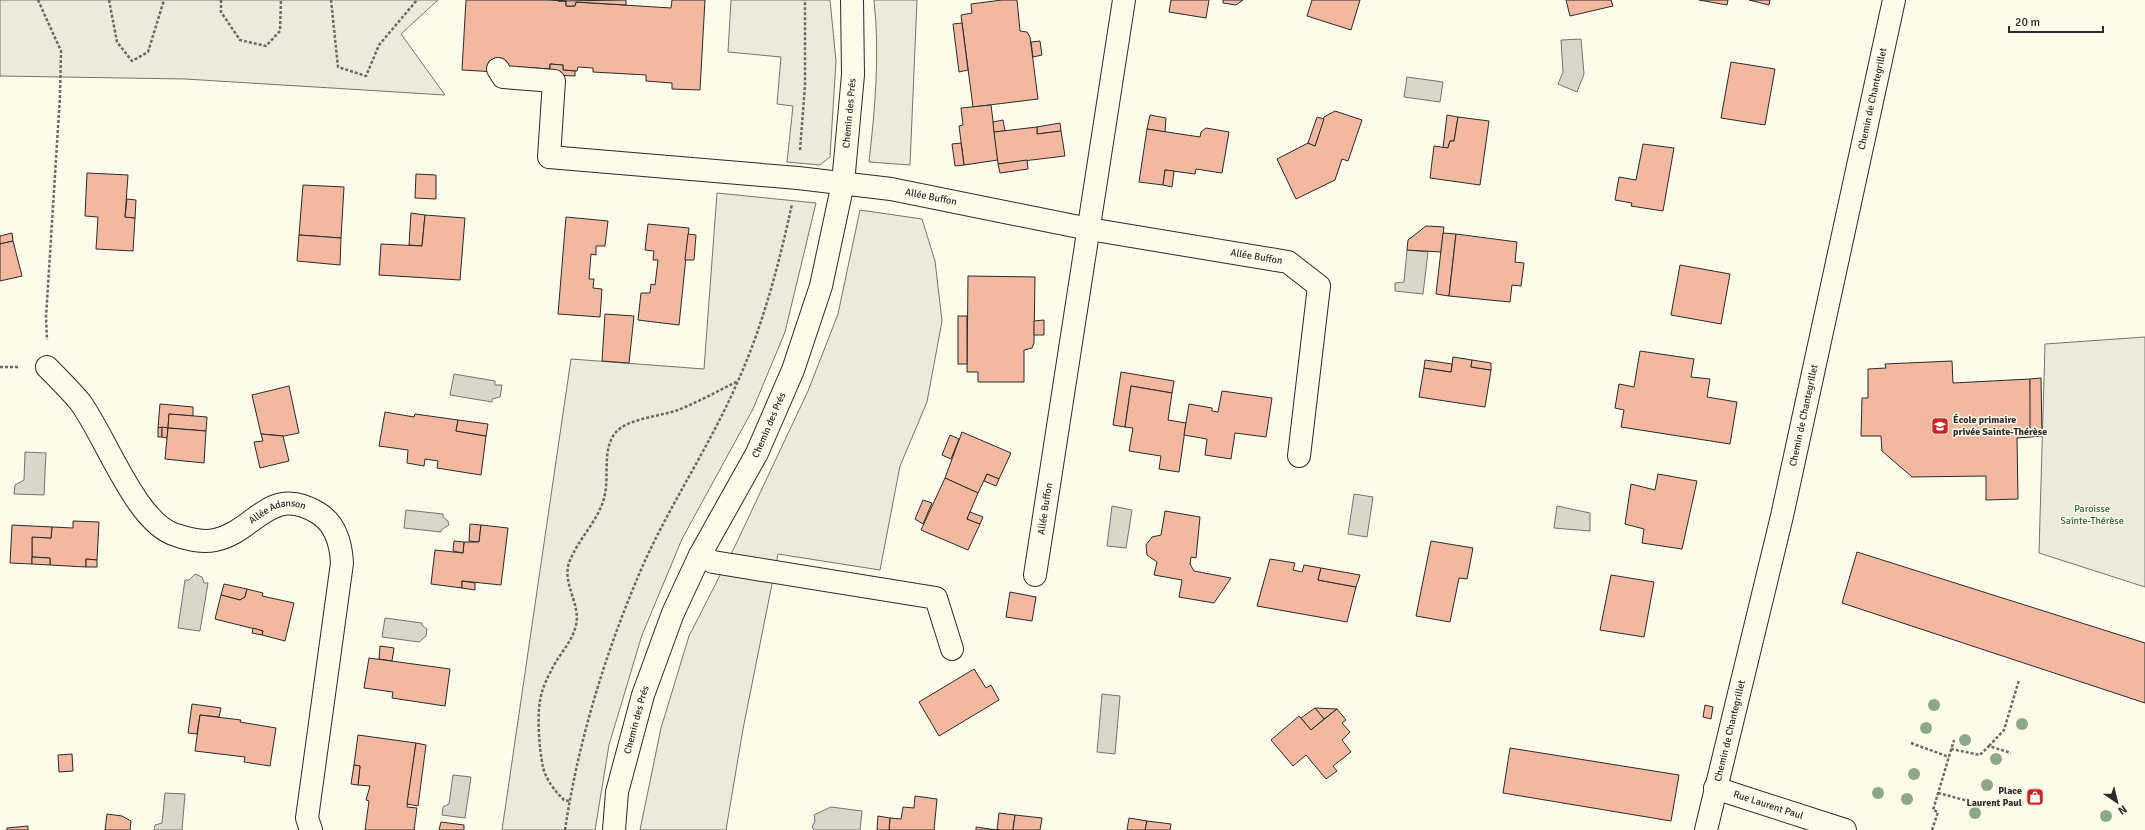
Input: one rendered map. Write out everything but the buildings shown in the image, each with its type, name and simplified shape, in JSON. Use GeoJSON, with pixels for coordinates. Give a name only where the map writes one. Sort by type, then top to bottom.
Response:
{"type":"FeatureCollection","features":[{"type":"Feature","properties":{"kind":"street","name":"Chemin des Prés"},"geometry":{"type":"LineString","coordinates":[[614,830],[617,792],[643,695],[674,613],[700,555],[757,453],[793,370],[821,286],[843,183],[853,75],[852,0]]}},
{"type":"Feature","properties":{"kind":"street","name":"Allée Buffon"},"geometry":{"type":"LineString","coordinates":[[1035,575],[1124,0]]}},
{"type":"Feature","properties":{"kind":"street","name":"Chemin de Chantegrillet"},"geometry":{"type":"LineString","coordinates":[[1706,830],[1782,516],[1894,0]]}},
{"type":"Feature","properties":{"kind":"street","name":"Allée Buffon"},"geometry":{"type":"LineString","coordinates":[[498,69],[503,77],[554,81],[549,158],[798,178],[891,189],[1089,229],[1288,262],[1319,286],[1298,456]]}},
{"type":"Feature","properties":{"kind":"street","name":"Allée Adanson"},"geometry":{"type":"LineString","coordinates":[[47,366],[80,403],[140,503],[155,522],[174,535],[195,541],[215,540],[233,534],[268,509],[286,504],[305,505],[323,516],[334,530],[341,544],[342,562],[307,818],[311,830]]}},
{"type":"Feature","properties":{"kind":"street"},"geometry":{"type":"LineString","coordinates":[[700,555],[713,562],[936,598],[952,649]]}},
{"type":"Feature","properties":{"kind":"street","name":"Rue Laurent Paul"},"geometry":{"type":"LineString","coordinates":[[1715,788],[1845,830]]}},
{"type":"Feature","properties":{"kind":"path"},"geometry":{"type":"LineString","coordinates":[[0,367],[47,366],[46,317],[60,96],[61,51],[38,0]]}},
{"type":"Feature","properties":{"kind":"path"},"geometry":{"type":"LineString","coordinates":[[109,0],[117,42],[132,60],[148,52],[164,0]]}},
{"type":"Feature","properties":{"kind":"path"},"geometry":{"type":"LineString","coordinates":[[221,0],[221,12],[240,40],[266,46],[280,31],[281,0]]}},
{"type":"Feature","properties":{"kind":"path"},"geometry":{"type":"LineString","coordinates":[[331,0],[338,67],[366,76],[379,45],[417,0]]}},
{"type":"Feature","properties":{"kind":"path"},"geometry":{"type":"LineString","coordinates":[[565,830],[569,801],[598,681],[640,572],[738,381],[780,257],[798,178],[805,86],[805,0]]}},
{"type":"Feature","properties":{"kind":"path"},"geometry":{"type":"LineString","coordinates":[[569,801],[564,800],[552,787],[544,768],[539,726],[542,693],[554,666],[570,642],[577,624],[577,612],[568,576],[568,565],[573,553],[597,517],[603,500],[610,441],[617,431],[627,425],[678,410],[738,381]]}},
{"type":"Feature","properties":{"kind":"path"},"geometry":{"type":"LineString","coordinates":[[1951,749],[1980,755],[1989,746],[2004,730],[2019,680]]}},
{"type":"Feature","properties":{"kind":"path"},"geometry":{"type":"LineString","coordinates":[[1932,830],[1938,812],[1933,810],[1954,740]]}},
{"type":"Feature","properties":{"kind":"path"},"geometry":{"type":"LineString","coordinates":[[1911,743],[1949,757]]}},
{"type":"Feature","properties":{"kind":"path"},"geometry":{"type":"LineString","coordinates":[[1989,746],[2011,753]]}},
{"type":"Feature","properties":{"kind":"path"},"geometry":{"type":"LineString","coordinates":[[1938,793],[1991,806]]}},
{"type":"Feature","properties":{"kind":"green space"},"geometry":{"type":"Polygon","coordinates":[[[0,0],[438,0],[401,34],[445,95],[185,79],[0,76],[0,0]]]}},
{"type":"Feature","properties":{"kind":"green space"},"geometry":{"type":"Polygon","coordinates":[[[731,0],[830,0],[836,61],[830,157],[820,165],[787,162],[793,106],[777,104],[781,57],[728,52],[731,0]]]}},
{"type":"Feature","properties":{"kind":"green space"},"geometry":{"type":"Polygon","coordinates":[[[874,0],[917,0],[910,165],[869,162],[875,102],[877,61],[874,0]]]}},
{"type":"Feature","properties":{"kind":"green space"},"geometry":{"type":"Polygon","coordinates":[[[717,193],[816,203],[785,332],[753,409],[682,539],[642,635],[609,745],[595,830],[502,830],[571,359],[704,369],[717,193]]]}},
{"type":"Feature","properties":{"kind":"green space"},"geometry":{"type":"Polygon","coordinates":[[[860,210],[922,219],[935,261],[942,321],[927,402],[900,466],[880,570],[778,554],[743,729],[726,830],[640,830],[661,728],[689,636],[736,544],[808,391],[838,314],[860,210]]]}},
{"type":"Feature","properties":{"kind":"green space","name":"Paroisse Sainte-Thérèse"},"geometry":{"type":"Polygon","coordinates":[[[2145,337],[2145,587],[2039,553],[2045,344],[2145,337]]]}},
{"type":"Feature","properties":{"kind":"shaded area"},"geometry":{"type":"Polygon","coordinates":[[[1581,39],[1584,74],[1577,92],[1558,84],[1563,72],[1561,40],[1581,39]]]}},
{"type":"Feature","properties":{"kind":"shaded area"},"geometry":{"type":"Polygon","coordinates":[[[1407,77],[1443,82],[1440,102],[1404,97],[1407,77]]]}},
{"type":"Feature","properties":{"kind":"shaded area"},"geometry":{"type":"Polygon","coordinates":[[[1407,250],[1428,252],[1423,294],[1395,291],[1395,283],[1404,282],[1407,250]]]}},
{"type":"Feature","properties":{"kind":"shaded area"},"geometry":{"type":"Polygon","coordinates":[[[454,374],[495,381],[495,385],[502,385],[500,397],[492,399],[492,402],[450,395],[454,374]]]}},
{"type":"Feature","properties":{"kind":"shaded area"},"geometry":{"type":"Polygon","coordinates":[[[25,452],[46,453],[44,495],[14,494],[15,485],[24,480],[25,452]]]}},
{"type":"Feature","properties":{"kind":"shaded area"},"geometry":{"type":"Polygon","coordinates":[[[1354,494],[1373,497],[1367,537],[1348,534],[1354,494]]]}},
{"type":"Feature","properties":{"kind":"shaded area"},"geometry":{"type":"Polygon","coordinates":[[[1112,506],[1132,510],[1126,548],[1107,546],[1112,506]]]}},
{"type":"Feature","properties":{"kind":"shaded area"},"geometry":{"type":"Polygon","coordinates":[[[1557,506],[1590,513],[1590,531],[1554,528],[1557,506]]]}},
{"type":"Feature","properties":{"kind":"shaded area"},"geometry":{"type":"Polygon","coordinates":[[[406,510],[443,514],[443,517],[448,521],[449,525],[441,530],[441,532],[404,528],[406,510]]]}},
{"type":"Feature","properties":{"kind":"shaded area"},"geometry":{"type":"Polygon","coordinates":[[[195,574],[202,577],[204,583],[208,583],[200,631],[178,628],[185,580],[189,580],[195,574]]]}},
{"type":"Feature","properties":{"kind":"shaded area"},"geometry":{"type":"Polygon","coordinates":[[[385,618],[422,623],[422,625],[427,629],[426,636],[419,642],[382,637],[385,618]]]}},
{"type":"Feature","properties":{"kind":"shaded area"},"geometry":{"type":"Polygon","coordinates":[[[1102,694],[1120,696],[1115,754],[1097,752],[1102,694]]]}},
{"type":"Feature","properties":{"kind":"shaded area"},"geometry":{"type":"Polygon","coordinates":[[[453,775],[471,777],[465,818],[442,815],[443,807],[449,804],[453,775]]]}},
{"type":"Feature","properties":{"kind":"shaded area"},"geometry":{"type":"Polygon","coordinates":[[[165,793],[185,794],[182,830],[154,830],[155,825],[162,823],[165,793]]]}},
{"type":"Feature","properties":{"kind":"shaded area"},"geometry":{"type":"Polygon","coordinates":[[[831,807],[862,811],[860,830],[814,830],[812,827],[815,821],[814,815],[831,807]]]}},
{"type":"Feature","properties":{"kind":"place","name":"École primaire privée Sainte-Thérèse"},"geometry":{"type":"Point","coordinates":[1940,426]}},
{"type":"Feature","properties":{"kind":"place","name":"Place Laurent Paul"},"geometry":{"type":"Point","coordinates":[2035,797]}}]}
